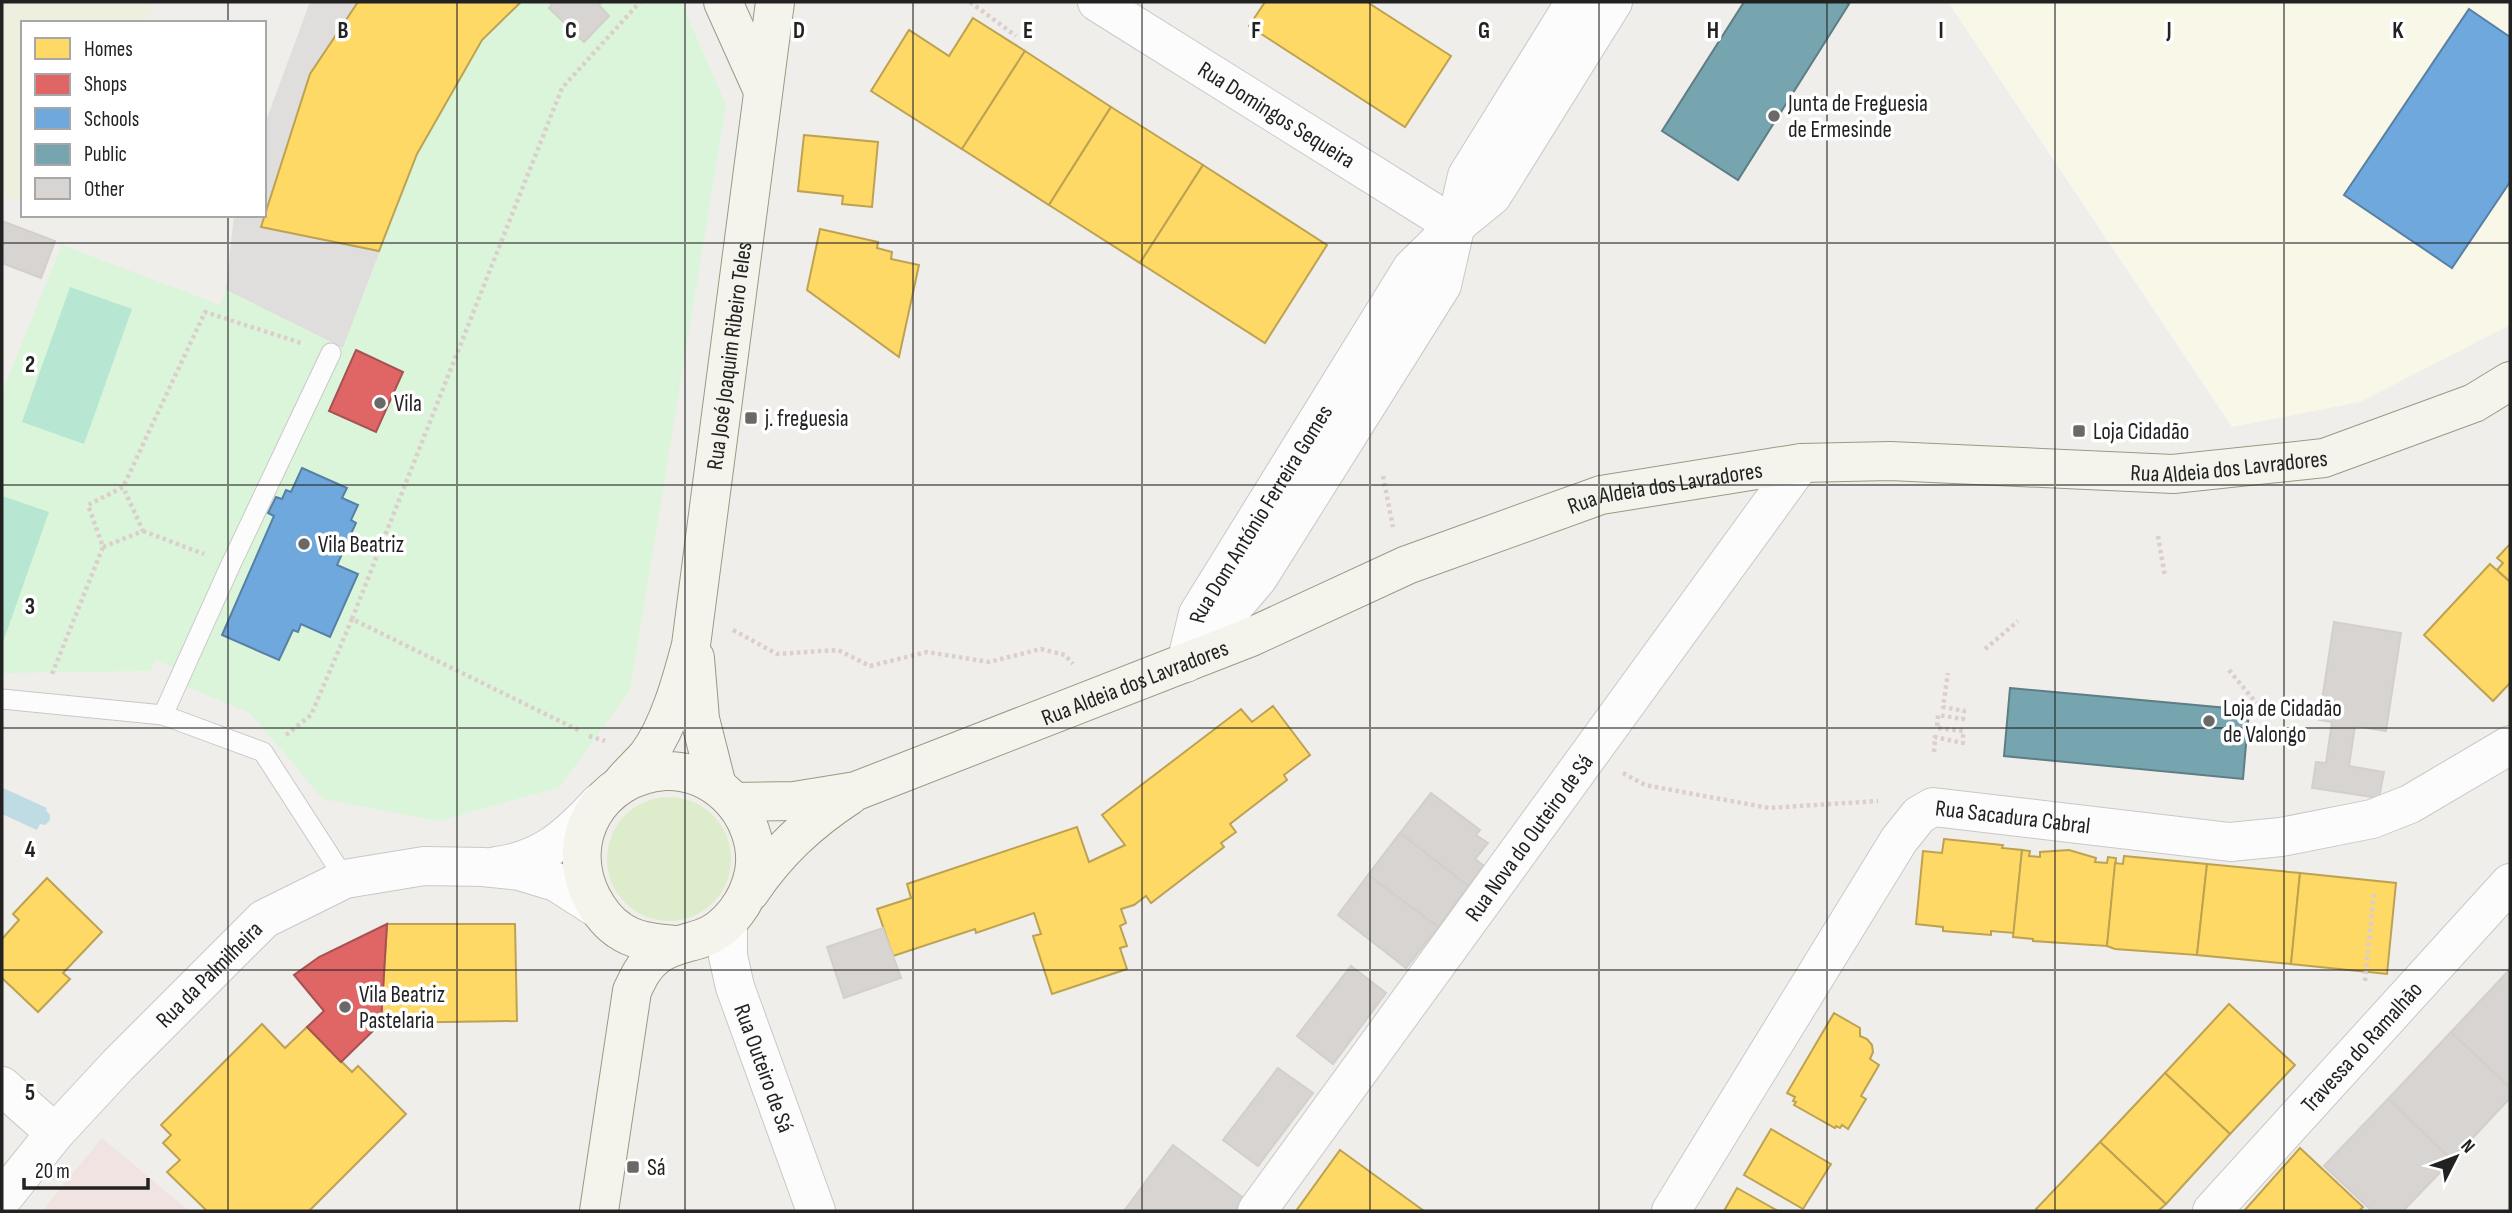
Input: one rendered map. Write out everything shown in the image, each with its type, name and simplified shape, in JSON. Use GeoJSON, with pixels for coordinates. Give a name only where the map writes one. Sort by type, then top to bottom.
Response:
{"type":"FeatureCollection","features":[{"type":"Feature","properties":{"kind":"main road"},"geometry":{"type":"LineString","coordinates":[[723,2],[763,92]]}},
{"type":"Feature","properties":{"kind":"main road","name":"Rua José Joaquim Ribeiro Teles"},"geometry":{"type":"LineString","coordinates":[[726,794],[700,719],[696,680],[711,624],[716,443],[775,2]]}},
{"type":"Feature","properties":{"kind":"main road","name":"Rua Aldeia dos Lavradores"},"geometry":{"type":"LineString","coordinates":[[726,794],[794,801],[856,791],[1251,637],[1408,565],[1601,495],[1801,463],[1890,461],[2173,474],[2324,458],[2474,403],[2510,381]]}},
{"type":"Feature","properties":{"kind":"main road","name":"Rua José Joaquim Ribeiro Teles"},"geometry":{"type":"LineString","coordinates":[[610,793],[648,754],[683,676],[711,624]]}},
{"type":"Feature","properties":{"kind":"main road"},"geometry":{"type":"LineString","coordinates":[[599,1211],[632,991],[639,974],[654,957],[674,945],[703,938],[736,910],[755,871],[754,841],[744,814],[726,794],[702,777],[675,771],[647,772],[610,793],[586,827],[580,855],[584,883],[624,946],[629,1010]]}},
{"type":"Feature","properties":{"kind":"main road","name":"Rua Aldeia dos Lavradores"},"geometry":{"type":"LineString","coordinates":[[736,910],[779,852],[817,818],[856,791]]}},
{"type":"Feature","properties":{"kind":"main road"},"geometry":{"type":"LineString","coordinates":[[608,919],[645,943],[674,945]]}},
{"type":"Feature","properties":{"kind":"street","name":"Rua Domingos Sequeira"},"geometry":{"type":"LineString","coordinates":[[1097,2],[1455,226]]}},
{"type":"Feature","properties":{"kind":"street","name":"Rua Dom António Ferreira Gomes"},"geometry":{"type":"LineString","coordinates":[[1186,663],[1258,578],[1442,285],[1467,176],[1575,2]]}},
{"type":"Feature","properties":{"kind":"street"},"geometry":{"type":"LineString","coordinates":[[1455,226],[1492,196],[1614,2]]}},
{"type":"Feature","properties":{"kind":"street","name":"Rua Nova do Outeiro de Sá"},"geometry":{"type":"LineString","coordinates":[[1257,1211],[1801,463]]}},
{"type":"Feature","properties":{"kind":"street","name":"Rua Sacadura Cabral"},"geometry":{"type":"LineString","coordinates":[[1671,1211],[1899,840],[1919,815],[1933,807],[2230,842],[2281,837],[2372,819],[2410,804],[2510,745]]}},
{"type":"Feature","properties":{"kind":"street","name":"Rua da Palmilheira"},"geometry":{"type":"LineString","coordinates":[[483,867],[515,863],[544,851],[573,832],[610,793]]}},
{"type":"Feature","properties":{"kind":"street","name":"Rua da Palmilheira"},"geometry":{"type":"LineString","coordinates":[[2,1199],[55,1133],[118,1065],[264,919],[345,879],[424,866],[520,871],[556,882],[608,919]]}},
{"type":"Feature","properties":{"kind":"street","name":"Travessa do Ramalhão"},"geometry":{"type":"LineString","coordinates":[[2211,1211],[2510,883]]}},
{"type":"Feature","properties":{"kind":"street","name":"Rua Outeiro de Sá"},"geometry":{"type":"LineString","coordinates":[[736,910],[727,956],[735,987],[816,1211]]}},
{"type":"Feature","properties":{"kind":"street"},"geometry":{"type":"LineString","coordinates":[[2,1086],[55,1133]]}},
{"type":"Feature","properties":{"kind":"lane"},"geometry":{"type":"LineString","coordinates":[[163,715],[331,353]]}},
{"type":"Feature","properties":{"kind":"lane"},"geometry":{"type":"LineString","coordinates":[[2,699],[163,715],[263,752],[345,879]]}},
{"type":"Feature","properties":{"kind":"path"},"geometry":{"type":"LineString","coordinates":[[263,752],[311,715],[352,619],[562,88],[640,2]]}},
{"type":"Feature","properties":{"kind":"path"},"geometry":{"type":"LineString","coordinates":[[970,2],[1016,36]]}},
{"type":"Feature","properties":{"kind":"path"},"geometry":{"type":"LineString","coordinates":[[42,701],[103,547],[88,505],[123,487],[205,312],[331,353]]}},
{"type":"Feature","properties":{"kind":"path"},"geometry":{"type":"LineString","coordinates":[[1383,476],[1391,524]]}},
{"type":"Feature","properties":{"kind":"path"},"geometry":{"type":"LineString","coordinates":[[123,487],[143,531]]}},
{"type":"Feature","properties":{"kind":"path"},"geometry":{"type":"LineString","coordinates":[[103,547],[143,531],[231,564]]}},
{"type":"Feature","properties":{"kind":"path"},"geometry":{"type":"LineString","coordinates":[[2158,536],[2165,577]]}},
{"type":"Feature","properties":{"kind":"path"},"geometry":{"type":"LineString","coordinates":[[352,619],[580,731]]}},
{"type":"Feature","properties":{"kind":"path"},"geometry":{"type":"LineString","coordinates":[[1985,649],[2018,621]]}},
{"type":"Feature","properties":{"kind":"path"},"geometry":{"type":"LineString","coordinates":[[711,624],[776,654],[838,650],[870,666],[927,652],[989,662],[1041,649],[1065,655]]}},
{"type":"Feature","properties":{"kind":"path"},"geometry":{"type":"LineString","coordinates":[[2229,670],[2258,704]]}},
{"type":"Feature","properties":{"kind":"path"},"geometry":{"type":"LineString","coordinates":[[1934,752],[1935,737],[1963,743],[1963,731],[1937,727],[1938,715],[1963,719],[1964,711],[1943,707],[1948,673]]}},
{"type":"Feature","properties":{"kind":"path"},"geometry":{"type":"LineString","coordinates":[[1590,755],[1645,785],[1769,808],[1879,801]]}},
{"type":"Feature","properties":{"kind":"path"},"geometry":{"type":"LineString","coordinates":[[2365,986],[2374,891]]}},
{"type":"Feature","properties":{"kind":"shaded area"},"geometry":{"type":"Polygon","coordinates":[[[310,2],[521,2],[482,40],[417,154],[343,348],[226,290],[234,217],[266,217],[266,121],[310,2]]]}},
{"type":"Feature","properties":{"kind":"shaded area"},"geometry":{"type":"Polygon","coordinates":[[[1948,2],[2510,2],[2510,325],[2360,402],[2232,427],[1948,2]]]}},
{"type":"Feature","properties":{"kind":"shaded area"},"geometry":{"type":"Polygon","coordinates":[[[102,1138],[189,1211],[42,1211],[102,1138]]]}},
{"type":"Feature","properties":{"kind":"green space"},"geometry":{"type":"Polygon","coordinates":[[[2,2],[153,2],[147,21],[21,21],[21,202],[2,196],[2,2]]]}},
{"type":"Feature","properties":{"kind":"green space"},"geometry":{"type":"Polygon","coordinates":[[[521,2],[681,2],[726,105],[630,690],[560,787],[439,821],[323,799],[250,713],[180,684],[185,673],[156,660],[150,671],[2,673],[2,392],[62,245],[220,305],[226,290],[343,348],[417,154],[482,40],[521,2]]]}},
{"type":"Feature","properties":{"kind":"green space"},"geometry":{"type":"Polygon","coordinates":[[[70,287],[132,309],[84,444],[22,422],[70,287]]]}},
{"type":"Feature","properties":{"kind":"green space"},"geometry":{"type":"Polygon","coordinates":[[[2,496],[49,512],[2,645],[2,496]]]}},
{"type":"Feature","properties":{"kind":"green space"},"geometry":{"type":"Polygon","coordinates":[[[669,797],[693,802],[713,815],[726,835],[731,859],[726,883],[713,903],[693,916],[669,921],[645,916],[625,903],[612,883],[607,859],[612,835],[625,815],[645,802],[669,797]]]}},
{"type":"Feature","properties":{"kind":"water"},"geometry":{"type":"Polygon","coordinates":[[[3,788],[47,808],[50,820],[45,825],[40,824],[37,830],[2,814],[3,788]]]}},
{"type":"Feature","properties":{"kind":"building: Homes"},"geometry":{"type":"Polygon","coordinates":[[[358,2],[521,2],[482,40],[417,154],[379,251],[261,227],[310,74],[358,2]]]}},
{"type":"Feature","properties":{"kind":"building: Homes"},"geometry":{"type":"Polygon","coordinates":[[[1265,2],[1367,2],[1451,56],[1405,127],[1249,26],[1265,2]]]}},
{"type":"Feature","properties":{"kind":"building: Homes"},"geometry":{"type":"Polygon","coordinates":[[[973,18],[1025,51],[962,149],[871,91],[909,30],[949,56],[973,18]]]}},
{"type":"Feature","properties":{"kind":"building: Homes"},"geometry":{"type":"Polygon","coordinates":[[[1025,51],[1111,107],[1049,205],[962,149],[1025,51]]]}},
{"type":"Feature","properties":{"kind":"building: Homes"},"geometry":{"type":"Polygon","coordinates":[[[1111,107],[1203,165],[1140,263],[1049,205],[1111,107]]]}},
{"type":"Feature","properties":{"kind":"building: Homes"},"geometry":{"type":"Polygon","coordinates":[[[804,135],[878,142],[872,207],[842,204],[843,196],[798,191],[804,135]]]}},
{"type":"Feature","properties":{"kind":"building: Homes"},"geometry":{"type":"Polygon","coordinates":[[[1203,165],[1327,245],[1265,343],[1140,263],[1203,165]]]}},
{"type":"Feature","properties":{"kind":"building: Homes"},"geometry":{"type":"Polygon","coordinates":[[[820,229],[878,242],[877,248],[892,252],[891,259],[919,265],[899,357],[807,290],[820,229]]]}},
{"type":"Feature","properties":{"kind":"building: Homes"},"geometry":{"type":"Polygon","coordinates":[[[2510,544],[2510,582],[2497,570],[2503,563],[2497,558],[2510,544]]]}},
{"type":"Feature","properties":{"kind":"building: Homes"},"geometry":{"type":"Polygon","coordinates":[[[2490,564],[2510,582],[2510,683],[2493,701],[2424,635],[2490,564]]]}},
{"type":"Feature","properties":{"kind":"building: Homes"},"geometry":{"type":"Polygon","coordinates":[[[1273,706],[1310,755],[1284,775],[1287,780],[1230,824],[1236,832],[1221,843],[1224,847],[1151,903],[1146,896],[1134,905],[1121,909],[1126,923],[1120,926],[1127,946],[1120,948],[1127,969],[1052,994],[1033,936],[1041,934],[1034,913],[976,933],[975,929],[893,956],[877,909],[911,898],[907,884],[1077,827],[1089,862],[1125,845],[1102,815],[1241,709],[1252,722],[1273,706]]]}},
{"type":"Feature","properties":{"kind":"building: Homes"},"geometry":{"type":"Polygon","coordinates":[[[1944,839],[2003,845],[2002,848],[2022,850],[2014,933],[1991,931],[1991,935],[1943,931],[1943,927],[1916,924],[1923,851],[1942,853],[1944,839]]]}},
{"type":"Feature","properties":{"kind":"building: Homes"},"geometry":{"type":"Polygon","coordinates":[[[2022,850],[2030,851],[2029,856],[2040,857],[2040,852],[2069,850],[2096,858],[2095,862],[2107,863],[2108,857],[2116,858],[2107,946],[2013,937],[2022,850]]]}},
{"type":"Feature","properties":{"kind":"building: Homes"},"geometry":{"type":"Polygon","coordinates":[[[2124,856],[2207,864],[2197,955],[2115,949],[2107,946],[2115,863],[2123,864],[2124,856]]]}},
{"type":"Feature","properties":{"kind":"building: Homes"},"geometry":{"type":"Polygon","coordinates":[[[2207,864],[2300,873],[2291,964],[2197,955],[2207,864]]]}},
{"type":"Feature","properties":{"kind":"building: Homes"},"geometry":{"type":"Polygon","coordinates":[[[2300,873],[2396,883],[2387,974],[2291,964],[2300,873]]]}},
{"type":"Feature","properties":{"kind":"building: Homes"},"geometry":{"type":"Polygon","coordinates":[[[47,878],[102,932],[63,973],[70,979],[38,1012],[2,978],[2,939],[19,920],[13,914],[47,878]]]}},
{"type":"Feature","properties":{"kind":"building: Homes"},"geometry":{"type":"Polygon","coordinates":[[[387,924],[515,924],[517,1021],[381,1023],[387,924]]]}},
{"type":"Feature","properties":{"kind":"building: Homes"},"geometry":{"type":"Polygon","coordinates":[[[2229,1004],[2295,1065],[2230,1134],[2165,1073],[2229,1004]]]}},
{"type":"Feature","properties":{"kind":"building: Homes"},"geometry":{"type":"Polygon","coordinates":[[[1834,1013],[1860,1028],[1860,1036],[1872,1045],[1870,1059],[1879,1065],[1861,1096],[1866,1099],[1848,1129],[1842,1125],[1835,1128],[1794,1105],[1795,1097],[1787,1093],[1834,1013]]]}},
{"type":"Feature","properties":{"kind":"building: Homes"},"geometry":{"type":"Polygon","coordinates":[[[262,1024],[285,1048],[307,1027],[352,1072],[358,1066],[406,1114],[309,1211],[207,1211],[167,1172],[180,1160],[163,1143],[171,1135],[161,1125],[262,1024]]]}},
{"type":"Feature","properties":{"kind":"building: Homes"},"geometry":{"type":"Polygon","coordinates":[[[2165,1073],[2230,1134],[2166,1204],[2100,1142],[2165,1073]]]}},
{"type":"Feature","properties":{"kind":"building: Homes"},"geometry":{"type":"Polygon","coordinates":[[[1771,1129],[1831,1164],[1803,1209],[1744,1175],[1771,1129]]]}},
{"type":"Feature","properties":{"kind":"building: Homes"},"geometry":{"type":"Polygon","coordinates":[[[2100,1142],[2166,1204],[2158,1211],[2036,1209],[2100,1142]]]}},
{"type":"Feature","properties":{"kind":"building: Homes"},"geometry":{"type":"Polygon","coordinates":[[[2300,1148],[2363,1207],[2359,1211],[2244,1211],[2300,1148]]]}},
{"type":"Feature","properties":{"kind":"building: Homes"},"geometry":{"type":"Polygon","coordinates":[[[1340,1150],[1424,1211],[1296,1211],[1340,1150]]]}},
{"type":"Feature","properties":{"kind":"building: Homes"},"geometry":{"type":"Polygon","coordinates":[[[1737,1188],[1778,1211],[1724,1211],[1737,1188]]]}},
{"type":"Feature","properties":{"kind":"building: Shops"},"geometry":{"type":"Polygon","coordinates":[[[356,350],[403,372],[376,432],[329,411],[356,350]]]}},
{"type":"Feature","properties":{"kind":"building: Shops"},"geometry":{"type":"Polygon","coordinates":[[[387,924],[381,1023],[341,1062],[307,1027],[324,1011],[294,975],[319,957],[387,924]]]}},
{"type":"Feature","properties":{"kind":"building: Schools"},"geometry":{"type":"Polygon","coordinates":[[[2469,9],[2510,37],[2510,182],[2452,268],[2344,195],[2469,9]]]}},
{"type":"Feature","properties":{"kind":"building: Schools","name":"Vila Beatriz"},"geometry":{"type":"Polygon","coordinates":[[[302,468],[347,488],[342,498],[358,505],[351,520],[356,523],[337,565],[358,574],[330,637],[301,624],[298,632],[293,630],[279,660],[222,635],[274,516],[268,513],[276,497],[282,499],[286,490],[291,492],[302,468]]]}},
{"type":"Feature","properties":{"kind":"building: Public"},"geometry":{"type":"Polygon","coordinates":[[[1744,2],[1849,4],[1738,180],[1662,131],[1744,2]]]}},
{"type":"Feature","properties":{"kind":"building: Public"},"geometry":{"type":"Polygon","coordinates":[[[2010,688],[2249,710],[2243,779],[2004,756],[2010,688]]]}},
{"type":"Feature","properties":{"kind":"building: Other"},"geometry":{"type":"Polygon","coordinates":[[[549,2],[602,2],[599,5],[609,16],[584,42],[549,8],[552,5],[549,2]]]}},
{"type":"Feature","properties":{"kind":"building: Other"},"geometry":{"type":"Polygon","coordinates":[[[2,221],[55,241],[41,278],[2,263],[2,221]]]}},
{"type":"Feature","properties":{"kind":"building: Other"},"geometry":{"type":"Polygon","coordinates":[[[2334,622],[2401,633],[2386,731],[2355,726],[2349,766],[2384,772],[2379,798],[2312,788],[2316,762],[2326,763],[2332,722],[2319,720],[2334,622]]]}},
{"type":"Feature","properties":{"kind":"building: Other"},"geometry":{"type":"Polygon","coordinates":[[[1431,793],[1480,830],[1476,835],[1488,843],[1475,859],[1484,866],[1468,886],[1400,833],[1431,793]]]}},
{"type":"Feature","properties":{"kind":"building: Other"},"geometry":{"type":"Polygon","coordinates":[[[1400,833],[1468,886],[1438,927],[1368,875],[1400,833]]]}},
{"type":"Feature","properties":{"kind":"building: Other"},"geometry":{"type":"Polygon","coordinates":[[[1368,875],[1438,927],[1406,968],[1338,915],[1368,875]]]}},
{"type":"Feature","properties":{"kind":"building: Other"},"geometry":{"type":"Polygon","coordinates":[[[883,928],[901,978],[844,998],[827,947],[883,928]]]}},
{"type":"Feature","properties":{"kind":"building: Other"},"geometry":{"type":"Polygon","coordinates":[[[1351,966],[1386,993],[1333,1064],[1297,1036],[1351,966]]]}},
{"type":"Feature","properties":{"kind":"building: Other"},"geometry":{"type":"Polygon","coordinates":[[[2510,969],[2510,1088],[2451,1032],[2510,969]]]}},
{"type":"Feature","properties":{"kind":"building: Other"},"geometry":{"type":"Polygon","coordinates":[[[2451,1032],[2510,1088],[2510,1098],[2452,1160],[2388,1099],[2451,1032]]]}},
{"type":"Feature","properties":{"kind":"building: Other"},"geometry":{"type":"Polygon","coordinates":[[[1278,1068],[1313,1093],[1258,1166],[1223,1140],[1278,1068]]]}},
{"type":"Feature","properties":{"kind":"building: Other"},"geometry":{"type":"Polygon","coordinates":[[[2388,1099],[2452,1160],[2403,1211],[2372,1211],[2324,1166],[2388,1099]]]}},
{"type":"Feature","properties":{"kind":"building: Other"},"geometry":{"type":"Polygon","coordinates":[[[1173,1145],[1250,1203],[1244,1211],[1124,1211],[1173,1145]]]}},
{"type":"Feature","properties":{"kind":"place","name":"Junta de Freguesia de Ermesinde"},"geometry":{"type":"Point","coordinates":[1774,116]}},
{"type":"Feature","properties":{"kind":"place","name":"Vila"},"geometry":{"type":"Point","coordinates":[380,403]}},
{"type":"Feature","properties":{"kind":"place","name":"j. freguesia"},"geometry":{"type":"Point","coordinates":[751,418]}},
{"type":"Feature","properties":{"kind":"place","name":"Loja Cidadão"},"geometry":{"type":"Point","coordinates":[2079,431]}},
{"type":"Feature","properties":{"kind":"place","name":"Vila Beatriz"},"geometry":{"type":"Point","coordinates":[304,544]}},
{"type":"Feature","properties":{"kind":"place","name":"Loja de Cidadão de Valongo"},"geometry":{"type":"Point","coordinates":[2209,721]}},
{"type":"Feature","properties":{"kind":"place","name":"Vila Beatriz Pastelaria"},"geometry":{"type":"Point","coordinates":[345,1007]}},
{"type":"Feature","properties":{"kind":"place","name":"Sá"},"geometry":{"type":"Point","coordinates":[633,1167]}}]}
